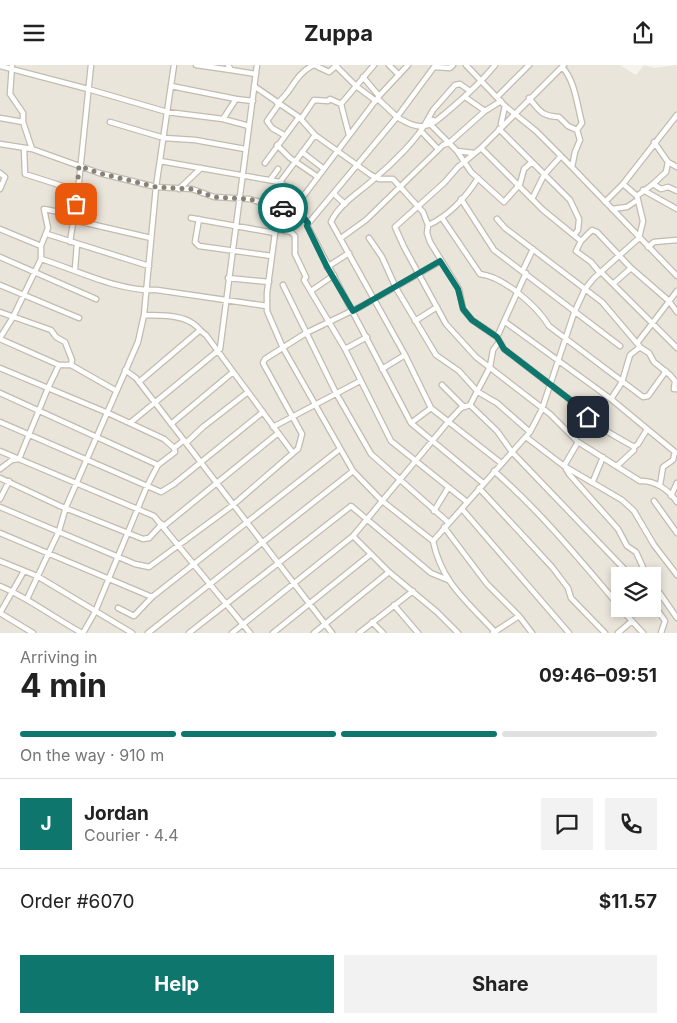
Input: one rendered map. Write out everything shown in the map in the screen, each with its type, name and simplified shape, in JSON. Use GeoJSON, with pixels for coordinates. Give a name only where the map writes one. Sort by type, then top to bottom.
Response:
{"type":"FeatureCollection","features":[{"type":"Feature","properties":{"kind":"street"},"geometry":{"type":"LineString","coordinates":[[70,242],[78,191],[79,166],[91,65]]}},
{"type":"Feature","properties":{"kind":"street"},"geometry":{"type":"LineString","coordinates":[[27,599],[59,531],[66,507],[108,413],[115,390],[138,342],[144,315],[156,187],[174,65]]}},
{"type":"Feature","properties":{"kind":"street"},"geometry":{"type":"LineString","coordinates":[[196,65],[230,67],[256,73]]}},
{"type":"Feature","properties":{"kind":"street"},"geometry":{"type":"LineString","coordinates":[[130,423],[217,353],[221,345],[234,224],[257,65]]}},
{"type":"Feature","properties":{"kind":"street"},"geometry":{"type":"LineString","coordinates":[[284,135],[272,128],[267,121],[278,103],[287,95],[292,82],[313,65],[329,72],[336,65],[356,85],[378,98]]}},
{"type":"Feature","properties":{"kind":"street"},"geometry":{"type":"LineString","coordinates":[[341,104],[373,65]]}},
{"type":"Feature","properties":{"kind":"street"},"geometry":{"type":"LineString","coordinates":[[389,65],[398,75]]}},
{"type":"Feature","properties":{"kind":"street"},"geometry":{"type":"LineString","coordinates":[[0,144],[32,149],[107,175],[156,187],[192,189],[214,197],[238,200],[250,199],[282,209],[300,201],[378,98],[408,65]]}},
{"type":"Feature","properties":{"kind":"street"},"geometry":{"type":"LineString","coordinates":[[308,223],[397,117],[434,67],[450,68],[454,65]]}},
{"type":"Feature","properties":{"kind":"street"},"geometry":{"type":"LineString","coordinates":[[466,65],[505,106],[538,133],[677,276]]}},
{"type":"Feature","properties":{"kind":"street"},"geometry":{"type":"LineString","coordinates":[[495,65],[483,81],[436,121],[421,131],[376,178],[345,204],[331,222],[406,355],[431,408],[501,463]]}},
{"type":"Feature","properties":{"kind":"street"},"geometry":{"type":"LineString","coordinates":[[496,97],[529,65]]}},
{"type":"Feature","properties":{"kind":"street"},"geometry":{"type":"LineString","coordinates":[[577,130],[582,123],[573,95],[573,84],[563,66],[528,98],[481,148],[463,162],[444,183],[417,205],[395,227],[419,275],[453,333],[476,357],[550,414],[578,443],[640,481],[648,480],[660,485],[677,502]]}},
{"type":"Feature","properties":{"kind":"street"},"geometry":{"type":"LineString","coordinates":[[0,67],[11,67],[168,112],[223,119],[249,125]]}},
{"type":"Feature","properties":{"kind":"street"},"geometry":{"type":"LineString","coordinates":[[11,67],[10,94],[23,113],[23,122],[32,149]]}},
{"type":"Feature","properties":{"kind":"street"},"geometry":{"type":"LineString","coordinates":[[363,77],[378,98],[397,117],[413,127],[428,125],[449,143],[457,151],[463,162],[504,202],[520,184],[524,169],[532,161]]}},
{"type":"Feature","properties":{"kind":"street"},"geometry":{"type":"LineString","coordinates":[[428,125],[428,119],[433,110],[455,85],[460,84],[470,91]]}},
{"type":"Feature","properties":{"kind":"street"},"geometry":{"type":"LineString","coordinates":[[171,86],[253,101]]}},
{"type":"Feature","properties":{"kind":"street"},"geometry":{"type":"LineString","coordinates":[[254,86],[300,118],[315,135],[376,178],[393,179],[423,212],[428,225],[427,233],[440,261],[458,289],[463,309],[469,317],[596,423],[634,447]]}},
{"type":"Feature","properties":{"kind":"street"},"geometry":{"type":"LineString","coordinates":[[464,97],[485,111]]}},
{"type":"Feature","properties":{"kind":"street"},"geometry":{"type":"LineString","coordinates":[[528,98],[538,112],[548,116],[559,117],[568,126],[577,130],[580,140],[572,167]]}},
{"type":"Feature","properties":{"kind":"street"},"geometry":{"type":"LineString","coordinates":[[223,119],[236,99]]}},
{"type":"Feature","properties":{"kind":"street"},"geometry":{"type":"LineString","coordinates":[[265,163],[284,135],[314,100],[328,101],[330,99],[341,104]]}},
{"type":"Feature","properties":{"kind":"street"},"geometry":{"type":"LineString","coordinates":[[341,238],[366,220],[438,149],[449,143],[485,111],[501,101]]}},
{"type":"Feature","properties":{"kind":"street"},"geometry":{"type":"LineString","coordinates":[[341,104],[349,135]]}},
{"type":"Feature","properties":{"kind":"street"},"geometry":{"type":"LineString","coordinates":[[500,127],[505,106]]}},
{"type":"Feature","properties":{"kind":"street"},"geometry":{"type":"LineString","coordinates":[[605,202],[623,185],[654,142],[677,115]]}},
{"type":"Feature","properties":{"kind":"street"},"geometry":{"type":"LineString","coordinates":[[0,118],[23,122]]}},
{"type":"Feature","properties":{"kind":"street"},"geometry":{"type":"LineString","coordinates":[[428,119],[436,121]]}},
{"type":"Feature","properties":{"kind":"street"},"geometry":{"type":"LineString","coordinates":[[110,122],[164,138],[195,140],[246,149]]}},
{"type":"Feature","properties":{"kind":"street"},"geometry":{"type":"LineString","coordinates":[[500,127],[573,205],[579,219],[579,227],[575,234]]}},
{"type":"Feature","properties":{"kind":"street"},"geometry":{"type":"LineString","coordinates":[[421,131],[438,149]]}},
{"type":"Feature","properties":{"kind":"street"},"geometry":{"type":"LineString","coordinates":[[280,182],[315,135]]}},
{"type":"Feature","properties":{"kind":"street"},"geometry":{"type":"LineString","coordinates":[[654,142],[668,162],[677,167]]}},
{"type":"Feature","properties":{"kind":"street"},"geometry":{"type":"LineString","coordinates":[[277,145],[318,177]]}},
{"type":"Feature","properties":{"kind":"street"},"geometry":{"type":"LineString","coordinates":[[24,147],[25,174],[78,191]]}},
{"type":"Feature","properties":{"kind":"street"},"geometry":{"type":"LineString","coordinates":[[481,148],[560,225],[575,234],[581,241]]}},
{"type":"Feature","properties":{"kind":"street"},"geometry":{"type":"LineString","coordinates":[[457,151],[474,153]]}},
{"type":"Feature","properties":{"kind":"street"},"geometry":{"type":"LineString","coordinates":[[302,152],[324,169]]}},
{"type":"Feature","properties":{"kind":"street"},"geometry":{"type":"LineString","coordinates":[[533,197],[544,175],[561,157]]}},
{"type":"Feature","properties":{"kind":"street"},"geometry":{"type":"LineString","coordinates":[[160,161],[280,182],[300,201],[303,217],[308,223],[307,226],[327,267],[334,275],[411,423],[483,483]]}},
{"type":"Feature","properties":{"kind":"street"},"geometry":{"type":"LineString","coordinates":[[612,209],[627,207],[643,190],[666,172],[668,162]]}},
{"type":"Feature","properties":{"kind":"street"},"geometry":{"type":"LineString","coordinates":[[178,189],[201,168]]}},
{"type":"Feature","properties":{"kind":"street"},"geometry":{"type":"LineString","coordinates":[[270,180],[278,169]]}},
{"type":"Feature","properties":{"kind":"street"},"geometry":{"type":"LineString","coordinates":[[0,173],[5,177],[0,189]]}},
{"type":"Feature","properties":{"kind":"street"},"geometry":{"type":"LineString","coordinates":[[428,225],[442,218],[478,178]]}},
{"type":"Feature","properties":{"kind":"street"},"geometry":{"type":"LineString","coordinates":[[652,184],[661,189],[668,187],[677,191]]}},
{"type":"Feature","properties":{"kind":"street"},"geometry":{"type":"LineString","coordinates":[[433,541],[530,432],[542,409],[574,313],[585,289],[600,273],[639,239],[643,221],[636,199],[623,185]]}},
{"type":"Feature","properties":{"kind":"street"},"geometry":{"type":"LineString","coordinates":[[643,190],[677,209]]}},
{"type":"Feature","properties":{"kind":"street"},"geometry":{"type":"LineString","coordinates":[[334,193],[345,204]]}},
{"type":"Feature","properties":{"kind":"street"},"geometry":{"type":"LineString","coordinates":[[461,199],[494,250],[524,271],[574,313],[620,346]]}},
{"type":"Feature","properties":{"kind":"street"},"geometry":{"type":"LineString","coordinates":[[115,390],[71,365],[59,365],[0,339],[13,317],[41,259],[41,246],[47,234],[44,209],[151,238]]}},
{"type":"Feature","properties":{"kind":"street"},"geometry":{"type":"LineString","coordinates":[[282,209],[272,256],[267,307],[268,315],[283,348],[314,405],[353,471],[381,500],[433,541],[435,555],[448,581],[495,633],[519,616]]}},
{"type":"Feature","properties":{"kind":"street"},"geometry":{"type":"LineString","coordinates":[[191,218],[291,232],[295,236],[295,254],[306,275],[304,280],[330,321],[391,441],[467,502]]}},
{"type":"Feature","properties":{"kind":"street"},"geometry":{"type":"LineString","coordinates":[[442,218],[480,274],[487,275],[518,292],[542,313],[549,326],[643,397],[648,396],[666,371]]}},
{"type":"Feature","properties":{"kind":"street"},"geometry":{"type":"LineString","coordinates":[[199,219],[196,244],[272,256]]}},
{"type":"Feature","properties":{"kind":"street"},"geometry":{"type":"LineString","coordinates":[[497,219],[608,307],[639,344],[675,381],[674,389],[677,389]]}},
{"type":"Feature","properties":{"kind":"street"},"geometry":{"type":"LineString","coordinates":[[0,229],[41,246]]}},
{"type":"Feature","properties":{"kind":"street"},"geometry":{"type":"LineString","coordinates":[[677,312],[669,301],[631,268],[593,229],[581,241],[576,251],[614,285],[677,348]]}},
{"type":"Feature","properties":{"kind":"street"},"geometry":{"type":"LineString","coordinates":[[47,234],[149,266]]}},
{"type":"Feature","properties":{"kind":"street"},"geometry":{"type":"LineString","coordinates":[[369,238],[382,257],[396,287],[436,355],[459,371],[478,392],[496,403],[530,432]]}},
{"type":"Feature","properties":{"kind":"street"},"geometry":{"type":"LineString","coordinates":[[648,247],[654,242],[677,240]]}},
{"type":"Feature","properties":{"kind":"street"},"geometry":{"type":"LineString","coordinates":[[75,269],[77,244]]}},
{"type":"Feature","properties":{"kind":"street"},"geometry":{"type":"LineString","coordinates":[[232,633],[353,536],[365,519],[448,422],[464,407],[470,405],[490,367],[493,349],[518,292],[533,249]]}},
{"type":"Feature","properties":{"kind":"street"},"geometry":{"type":"LineString","coordinates":[[327,267],[349,253]]}},
{"type":"Feature","properties":{"kind":"street"},"geometry":{"type":"LineString","coordinates":[[0,257],[96,299]]}},
{"type":"Feature","properties":{"kind":"street"},"geometry":{"type":"LineString","coordinates":[[41,259],[101,279],[146,290],[157,289],[267,307]]}},
{"type":"Feature","properties":{"kind":"street"},"geometry":{"type":"LineString","coordinates":[[0,507],[135,564],[149,567],[233,505],[293,453],[302,439],[263,363],[306,333],[353,311],[419,275],[440,261]]}},
{"type":"Feature","properties":{"kind":"street"},"geometry":{"type":"LineString","coordinates":[[614,285],[631,268]]}},
{"type":"Feature","properties":{"kind":"street"},"geometry":{"type":"LineString","coordinates":[[311,291],[334,275]]}},
{"type":"Feature","properties":{"kind":"street"},"geometry":{"type":"LineString","coordinates":[[228,278],[269,282]]}},
{"type":"Feature","properties":{"kind":"street"},"geometry":{"type":"LineString","coordinates":[[0,285],[80,318]]}},
{"type":"Feature","properties":{"kind":"street"},"geometry":{"type":"LineString","coordinates":[[283,285],[336,393],[371,454],[448,523]]}},
{"type":"Feature","properties":{"kind":"street"},"geometry":{"type":"LineString","coordinates":[[611,399],[622,382],[630,355],[677,291]]}},
{"type":"Feature","properties":{"kind":"street"},"geometry":{"type":"LineString","coordinates":[[415,321],[437,307]]}},
{"type":"Feature","properties":{"kind":"street"},"geometry":{"type":"LineString","coordinates":[[0,312],[51,330],[56,337],[65,342],[72,360],[71,365]]}},
{"type":"Feature","properties":{"kind":"street"},"geometry":{"type":"LineString","coordinates":[[144,315],[172,317],[193,323],[199,331],[212,341],[217,353],[293,453]]}},
{"type":"Feature","properties":{"kind":"street"},"geometry":{"type":"LineString","coordinates":[[504,321],[611,399],[646,431],[675,452],[673,460],[663,467],[660,485]]}},
{"type":"Feature","properties":{"kind":"street"},"geometry":{"type":"LineString","coordinates":[[139,382],[199,331]]}},
{"type":"Feature","properties":{"kind":"street"},"geometry":{"type":"LineString","coordinates":[[345,349],[367,337]]}},
{"type":"Feature","properties":{"kind":"street"},"geometry":{"type":"LineString","coordinates":[[382,369],[406,355]]}},
{"type":"Feature","properties":{"kind":"street"},"geometry":{"type":"LineString","coordinates":[[20,459],[28,434],[59,365]]}},
{"type":"Feature","properties":{"kind":"street"},"geometry":{"type":"LineString","coordinates":[[0,368],[130,423],[164,439],[174,448]]}},
{"type":"Feature","properties":{"kind":"street"},"geometry":{"type":"LineString","coordinates":[[125,370],[139,382],[153,403],[332,633]]}},
{"type":"Feature","properties":{"kind":"street"},"geometry":{"type":"LineString","coordinates":[[171,424],[232,372]]}},
{"type":"Feature","properties":{"kind":"street"},"geometry":{"type":"LineString","coordinates":[[273,427],[360,381]]}},
{"type":"Feature","properties":{"kind":"street"},"geometry":{"type":"LineString","coordinates":[[442,385],[464,407]]}},
{"type":"Feature","properties":{"kind":"street"},"geometry":{"type":"LineString","coordinates":[[174,448],[185,442],[248,392]]}},
{"type":"Feature","properties":{"kind":"street"},"geometry":{"type":"LineString","coordinates":[[0,393],[98,436],[158,465]]}},
{"type":"Feature","properties":{"kind":"street"},"geometry":{"type":"LineString","coordinates":[[470,405],[497,431],[512,452],[622,567]]}},
{"type":"Feature","properties":{"kind":"street"},"geometry":{"type":"LineString","coordinates":[[411,423],[431,408]]}},
{"type":"Feature","properties":{"kind":"street"},"geometry":{"type":"LineString","coordinates":[[0,422],[164,492],[263,412]]}},
{"type":"Feature","properties":{"kind":"street"},"geometry":{"type":"LineString","coordinates":[[617,466],[634,450],[634,447],[646,431]]}},
{"type":"Feature","properties":{"kind":"street"},"geometry":{"type":"LineString","coordinates":[[0,478],[60,507],[66,507],[127,534],[146,539],[277,434]]}},
{"type":"Feature","properties":{"kind":"street"},"geometry":{"type":"LineString","coordinates":[[526,437],[564,466],[612,492],[634,511],[654,545],[677,575]]}},
{"type":"Feature","properties":{"kind":"street"},"geometry":{"type":"LineString","coordinates":[[564,466],[578,443]]}},
{"type":"Feature","properties":{"kind":"street"},"geometry":{"type":"LineString","coordinates":[[0,586],[27,599],[82,633],[95,612],[158,465],[174,453],[174,448]]}},
{"type":"Feature","properties":{"kind":"street"},"geometry":{"type":"LineString","coordinates":[[118,608],[134,616],[152,597],[340,449]]}},
{"type":"Feature","properties":{"kind":"street"},"geometry":{"type":"LineString","coordinates":[[0,451],[154,516],[250,633]]}},
{"type":"Feature","properties":{"kind":"street"},"geometry":{"type":"LineString","coordinates":[[593,481],[603,457]]}},
{"type":"Feature","properties":{"kind":"street"},"geometry":{"type":"LineString","coordinates":[[0,469],[12,460],[20,459]]}},
{"type":"Feature","properties":{"kind":"street"},"geometry":{"type":"LineString","coordinates":[[564,466],[569,475],[618,529],[627,546],[636,552],[643,567]]}},
{"type":"Feature","properties":{"kind":"street"},"geometry":{"type":"LineString","coordinates":[[148,633],[353,471]]}},
{"type":"Feature","properties":{"kind":"street"},"geometry":{"type":"LineString","coordinates":[[494,471],[517,491],[555,531],[611,596]]}},
{"type":"Feature","properties":{"kind":"street"},"geometry":{"type":"LineString","coordinates":[[0,499],[9,481]]}},
{"type":"Feature","properties":{"kind":"street"},"geometry":{"type":"LineString","coordinates":[[671,496],[677,483]]}},
{"type":"Feature","properties":{"kind":"street"},"geometry":{"type":"LineString","coordinates":[[434,511],[448,488]]}},
{"type":"Feature","properties":{"kind":"street"},"geometry":{"type":"LineString","coordinates":[[479,488],[552,567],[568,588],[571,598],[605,633]]}},
{"type":"Feature","properties":{"kind":"street"},"geometry":{"type":"LineString","coordinates":[[654,501],[677,533]]}},
{"type":"Feature","properties":{"kind":"street"},"geometry":{"type":"LineString","coordinates":[[189,633],[227,605],[349,507],[431,573],[448,581]]}},
{"type":"Feature","properties":{"kind":"street"},"geometry":{"type":"LineString","coordinates":[[462,509],[569,633]]}},
{"type":"Feature","properties":{"kind":"street"},"geometry":{"type":"LineString","coordinates":[[444,527],[487,584],[519,616],[532,633]]}},
{"type":"Feature","properties":{"kind":"street"},"geometry":{"type":"LineString","coordinates":[[0,533],[152,597]]}},
{"type":"Feature","properties":{"kind":"street"},"geometry":{"type":"LineString","coordinates":[[353,536],[388,572],[413,591],[458,633]]}},
{"type":"Feature","properties":{"kind":"street"},"geometry":{"type":"LineString","coordinates":[[273,633],[371,554]]}},
{"type":"Feature","properties":{"kind":"street"},"geometry":{"type":"LineString","coordinates":[[0,561],[37,576],[132,633]]}},
{"type":"Feature","properties":{"kind":"street"},"geometry":{"type":"LineString","coordinates":[[24,571],[0,613],[32,633]]}},
{"type":"Feature","properties":{"kind":"street"},"geometry":{"type":"LineString","coordinates":[[314,633],[388,572]]}},
{"type":"Feature","properties":{"kind":"street"},"geometry":{"type":"LineString","coordinates":[[359,633],[413,591]]}},
{"type":"Feature","properties":{"kind":"street"},"geometry":{"type":"LineString","coordinates":[[661,596],[677,618]]}},
{"type":"Feature","properties":{"kind":"street"},"geometry":{"type":"LineString","coordinates":[[394,605],[418,633]]}},
{"type":"Feature","properties":{"kind":"street"},"geometry":{"type":"LineString","coordinates":[[661,615],[665,621],[661,633]]}},
{"type":"Feature","properties":{"kind":"street"},"geometry":{"type":"LineString","coordinates":[[629,617],[642,633]]}},
{"type":"Feature","properties":{"kind":"street"},"geometry":{"type":"LineString","coordinates":[[372,621],[383,633]]}},
{"type":"Feature","properties":{"kind":"street"},"geometry":{"type":"LineString","coordinates":[[618,633],[632,621]]}},
{"type":"Feature","properties":{"kind":"shaded area"},"geometry":{"type":"Polygon","coordinates":[[[0,65],[620,65],[636,75],[644,65],[654,68],[677,65],[677,633],[0,633],[0,65]]]}},
{"type":"Feature","properties":{"kind":"way so far"},"geometry":{"type":"LineString","coordinates":[[76,204],[79,166],[122,180],[156,187],[192,189],[214,197],[238,200],[250,199],[274,208],[283,208]]}},
{"type":"Feature","properties":{"kind":"route"},"geometry":{"type":"LineString","coordinates":[[283,208],[299,202],[303,210],[303,217],[308,223],[307,226],[327,267],[334,275],[353,311],[419,275],[440,261],[458,289],[463,309],[469,317],[483,329],[497,337],[504,349],[573,402],[575,407],[588,417]]}}]}
